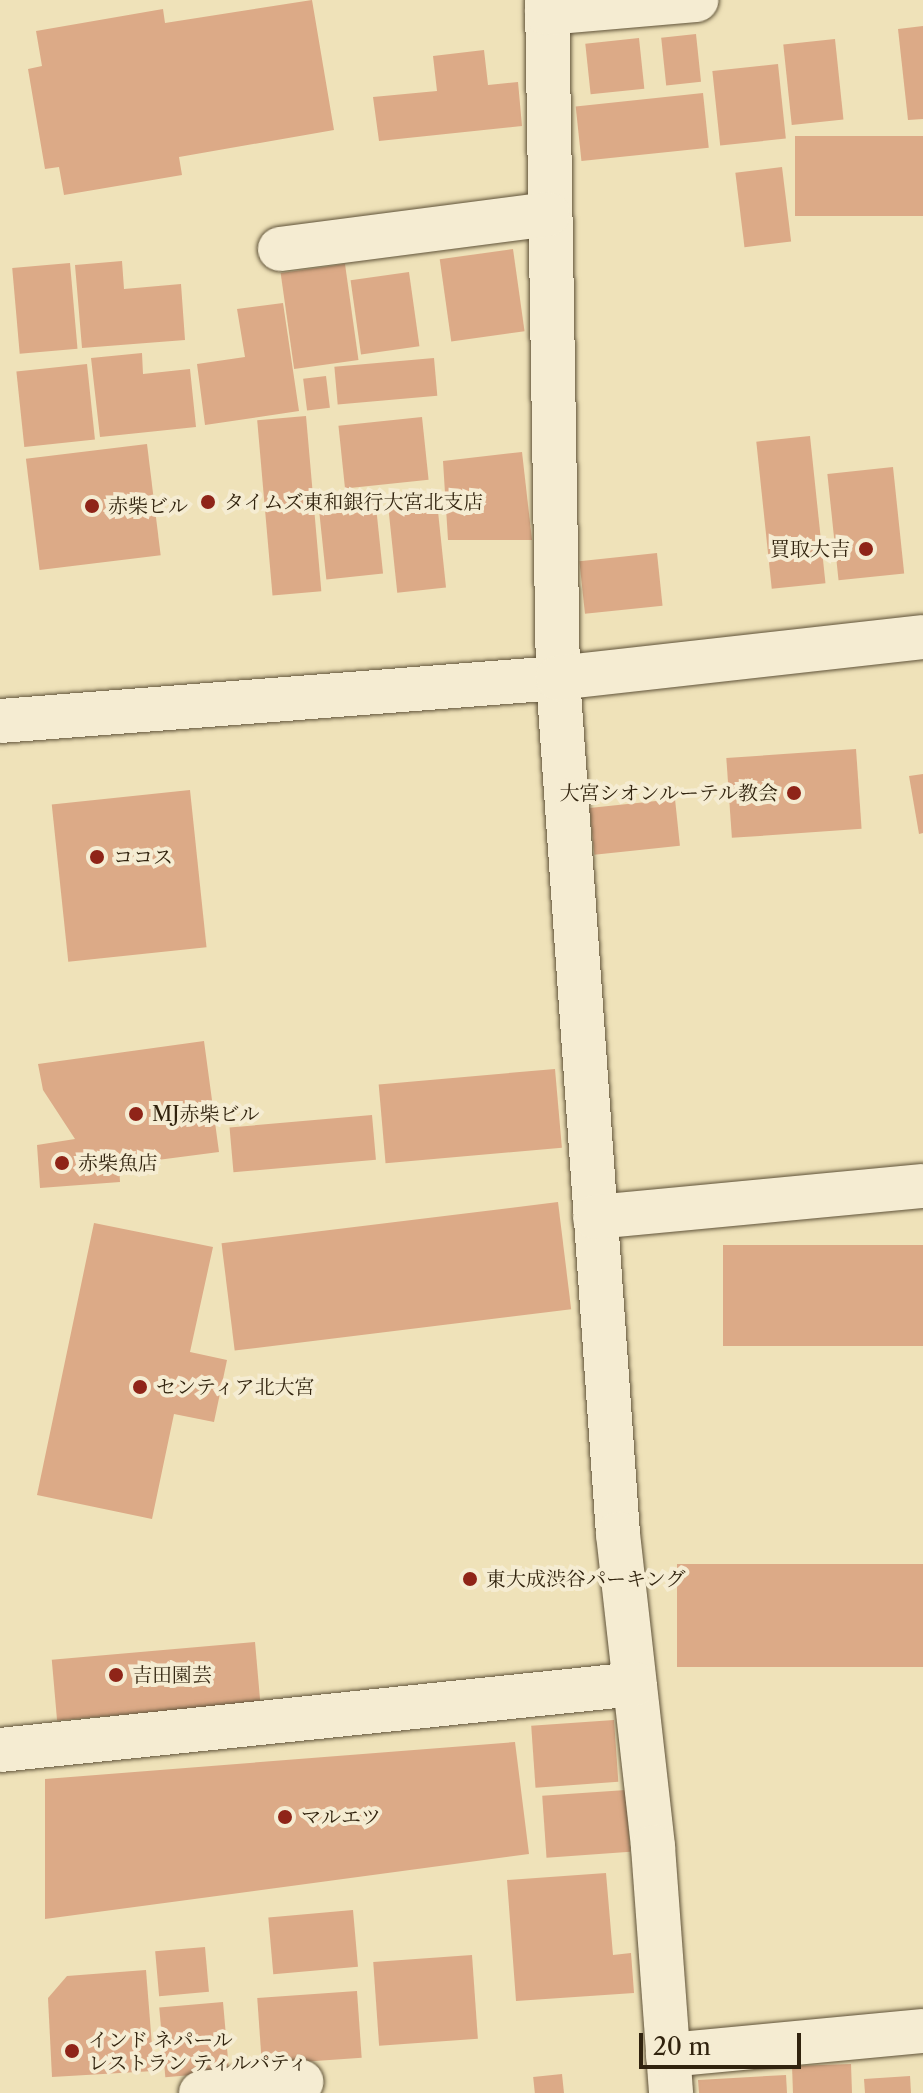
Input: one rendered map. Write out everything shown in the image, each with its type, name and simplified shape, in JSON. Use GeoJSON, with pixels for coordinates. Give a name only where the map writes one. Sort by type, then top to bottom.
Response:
{"type":"FeatureCollection","features":[{"type":"Feature","properties":{"kind":"street"},"geometry":{"type":"LineString","coordinates":[[696,0],[547,7],[558,678],[595,1217],[670,2074],[923,2031]]}},
{"type":"Feature","properties":{"kind":"street"},"geometry":{"type":"LineString","coordinates":[[280,249],[548,214]]}},
{"type":"Feature","properties":{"kind":"street"},"geometry":{"type":"LineString","coordinates":[[0,721],[558,678],[923,637]]}},
{"type":"Feature","properties":{"kind":"street"},"geometry":{"type":"LineString","coordinates":[[595,1217],[923,1186]]}},
{"type":"Feature","properties":{"kind":"street"},"geometry":{"type":"LineString","coordinates":[[0,1750],[635,1684]]}},
{"type":"Feature","properties":{"kind":"street"},"geometry":{"type":"LineString","coordinates":[[201,2093],[301,2082]]}},
{"type":"Feature","properties":{"kind":"building"},"geometry":{"type":"Polygon","coordinates":[[[312,0],[334,130],[179,157],[182,175],[64,195],[59,167],[45,169],[28,69],[42,66],[36,31],[163,9],[165,23],[312,0]]]}},
{"type":"Feature","properties":{"kind":"building"},"geometry":{"type":"Polygon","coordinates":[[[923,26],[923,119],[908,120],[898,29],[923,26]]]}},
{"type":"Feature","properties":{"kind":"building"},"geometry":{"type":"Polygon","coordinates":[[[696,34],[701,82],[666,85],[661,38],[696,34]]]}},
{"type":"Feature","properties":{"kind":"building"},"geometry":{"type":"Polygon","coordinates":[[[639,38],[644,89],[591,94],[585,44],[639,38]]]}},
{"type":"Feature","properties":{"kind":"building"},"geometry":{"type":"Polygon","coordinates":[[[835,39],[843,120],[792,125],[783,44],[835,39]]]}},
{"type":"Feature","properties":{"kind":"building"},"geometry":{"type":"Polygon","coordinates":[[[484,50],[488,85],[518,82],[522,126],[379,141],[373,97],[437,91],[433,56],[484,50]]]}},
{"type":"Feature","properties":{"kind":"building"},"geometry":{"type":"Polygon","coordinates":[[[778,64],[786,139],[720,145],[712,71],[778,64]]]}},
{"type":"Feature","properties":{"kind":"building"},"geometry":{"type":"Polygon","coordinates":[[[703,93],[709,148],[581,161],[576,106],[703,93]]]}},
{"type":"Feature","properties":{"kind":"building"},"geometry":{"type":"Polygon","coordinates":[[[795,136],[923,136],[923,216],[795,216],[795,136]]]}},
{"type":"Feature","properties":{"kind":"building"},"geometry":{"type":"Polygon","coordinates":[[[782,167],[791,241],[744,247],[735,173],[782,167]]]}},
{"type":"Feature","properties":{"kind":"building"},"geometry":{"type":"Polygon","coordinates":[[[513,249],[525,331],[451,341],[440,259],[513,249]]]}},
{"type":"Feature","properties":{"kind":"building"},"geometry":{"type":"Polygon","coordinates":[[[122,261],[124,289],[181,284],[185,340],[82,348],[75,265],[122,261]]]}},
{"type":"Feature","properties":{"kind":"building"},"geometry":{"type":"Polygon","coordinates":[[[70,263],[77,349],[20,354],[12,268],[70,263]]]}},
{"type":"Feature","properties":{"kind":"building"},"geometry":{"type":"Polygon","coordinates":[[[345,264],[358,360],[294,369],[281,273],[345,264]]]}},
{"type":"Feature","properties":{"kind":"building"},"geometry":{"type":"Polygon","coordinates":[[[409,272],[419,346],[361,354],[351,280],[409,272]]]}},
{"type":"Feature","properties":{"kind":"building"},"geometry":{"type":"Polygon","coordinates":[[[283,303],[299,411],[205,425],[197,364],[245,357],[237,309],[283,303]]]}},
{"type":"Feature","properties":{"kind":"building"},"geometry":{"type":"Polygon","coordinates":[[[142,353],[143,374],[190,369],[196,427],[100,437],[91,358],[142,353]]]}},
{"type":"Feature","properties":{"kind":"building"},"geometry":{"type":"Polygon","coordinates":[[[434,358],[437,396],[338,405],[334,367],[434,358]]]}},
{"type":"Feature","properties":{"kind":"building"},"geometry":{"type":"Polygon","coordinates":[[[87,364],[95,440],[24,447],[16,371],[87,364]]]}},
{"type":"Feature","properties":{"kind":"building"},"geometry":{"type":"Polygon","coordinates":[[[326,376],[330,408],[307,411],[303,379],[326,376]]]}},
{"type":"Feature","properties":{"kind":"building"},"geometry":{"type":"Polygon","coordinates":[[[306,416],[321,591],[273,596],[257,420],[306,416]]]}},
{"type":"Feature","properties":{"kind":"building"},"geometry":{"type":"Polygon","coordinates":[[[422,417],[429,480],[345,488],[338,426],[422,417]]]}},
{"type":"Feature","properties":{"kind":"building"},"geometry":{"type":"Polygon","coordinates":[[[810,436],[825,583],[772,589],[756,442],[810,436]]]}},
{"type":"Feature","properties":{"kind":"building","name":"赤柴ビル"},"geometry":{"type":"Polygon","coordinates":[[[147,444],[161,555],[40,570],[26,459],[147,444]]]}},
{"type":"Feature","properties":{"kind":"building"},"geometry":{"type":"Polygon","coordinates":[[[522,452],[532,540],[448,540],[443,461],[522,452]]]}},
{"type":"Feature","properties":{"kind":"building"},"geometry":{"type":"Polygon","coordinates":[[[893,467],[904,573],[839,580],[827,474],[893,467]]]}},
{"type":"Feature","properties":{"kind":"building"},"geometry":{"type":"Polygon","coordinates":[[[375,497],[383,574],[326,580],[318,503],[375,497]]]}},
{"type":"Feature","properties":{"kind":"building"},"geometry":{"type":"Polygon","coordinates":[[[437,502],[446,588],[397,593],[388,507],[437,502]]]}},
{"type":"Feature","properties":{"kind":"building"},"geometry":{"type":"Polygon","coordinates":[[[657,553],[663,606],[585,614],[579,561],[657,553]]]}},
{"type":"Feature","properties":{"kind":"building","name":"大宮シオンルーテル教会"},"geometry":{"type":"Polygon","coordinates":[[[856,749],[862,829],[732,838],[726,758],[856,749]]]}},
{"type":"Feature","properties":{"kind":"building"},"geometry":{"type":"Polygon","coordinates":[[[923,774],[923,833],[919,834],[909,776],[923,774]]]}},
{"type":"Feature","properties":{"kind":"building"},"geometry":{"type":"Polygon","coordinates":[[[190,790],[207,947],[68,962],[52,805],[190,790]]]}},
{"type":"Feature","properties":{"kind":"building"},"geometry":{"type":"Polygon","coordinates":[[[675,799],[680,846],[594,855],[589,808],[675,799]]]}},
{"type":"Feature","properties":{"kind":"building","name":"MJ赤柴ビル"},"geometry":{"type":"Polygon","coordinates":[[[204,1041],[219,1152],[119,1165],[120,1182],[40,1188],[37,1145],[75,1139],[43,1090],[38,1064],[204,1041]]]}},
{"type":"Feature","properties":{"kind":"building"},"geometry":{"type":"Polygon","coordinates":[[[555,1069],[562,1148],[386,1163],[379,1084],[555,1069]]]}},
{"type":"Feature","properties":{"kind":"building"},"geometry":{"type":"Polygon","coordinates":[[[372,1115],[376,1160],[233,1172],[230,1127],[372,1115]]]}},
{"type":"Feature","properties":{"kind":"building"},"geometry":{"type":"Polygon","coordinates":[[[558,1202],[571,1309],[235,1351],[222,1243],[558,1202]]]}},
{"type":"Feature","properties":{"kind":"building","name":"センティア北大宮"},"geometry":{"type":"Polygon","coordinates":[[[94,1223],[213,1247],[190,1352],[227,1360],[214,1422],[174,1414],[152,1519],[37,1495],[94,1223]]]}},
{"type":"Feature","properties":{"kind":"building"},"geometry":{"type":"Polygon","coordinates":[[[723,1245],[923,1245],[923,1346],[723,1346],[723,1245]]]}},
{"type":"Feature","properties":{"kind":"building"},"geometry":{"type":"Polygon","coordinates":[[[677,1564],[923,1564],[923,1667],[677,1667],[677,1564]]]}},
{"type":"Feature","properties":{"kind":"building"},"geometry":{"type":"Polygon","coordinates":[[[255,1642],[260,1703],[57,1721],[52,1660],[255,1642]]]}},
{"type":"Feature","properties":{"kind":"building"},"geometry":{"type":"Polygon","coordinates":[[[614,1720],[618,1782],[536,1788],[531,1726],[614,1720]]]}},
{"type":"Feature","properties":{"kind":"building","name":"マルエツ"},"geometry":{"type":"Polygon","coordinates":[[[515,1742],[529,1854],[45,1919],[45,1779],[515,1742]]]}},
{"type":"Feature","properties":{"kind":"building"},"geometry":{"type":"Polygon","coordinates":[[[626,1790],[630,1852],[547,1858],[542,1796],[626,1790]]]}},
{"type":"Feature","properties":{"kind":"building"},"geometry":{"type":"Polygon","coordinates":[[[606,1873],[613,1955],[631,1953],[634,1993],[516,2001],[507,1880],[606,1873]]]}},
{"type":"Feature","properties":{"kind":"building"},"geometry":{"type":"Polygon","coordinates":[[[353,1910],[358,1967],[273,1974],[268,1917],[353,1910]]]}},
{"type":"Feature","properties":{"kind":"building"},"geometry":{"type":"Polygon","coordinates":[[[205,1947],[209,1992],[159,1996],[155,1951],[205,1947]]]}},
{"type":"Feature","properties":{"kind":"building"},"geometry":{"type":"Polygon","coordinates":[[[472,1955],[478,2039],[379,2046],[373,1962],[472,1955]]]}},
{"type":"Feature","properties":{"kind":"building"},"geometry":{"type":"Polygon","coordinates":[[[146,1970],[154,2071],[52,2077],[48,1998],[67,1976],[146,1970]]]}},
{"type":"Feature","properties":{"kind":"building"},"geometry":{"type":"Polygon","coordinates":[[[357,1991],[362,2058],[262,2065],[257,1998],[357,1991]]]}},
{"type":"Feature","properties":{"kind":"building"},"geometry":{"type":"Polygon","coordinates":[[[223,2002],[229,2072],[165,2077],[159,2008],[223,2002]]]}},
{"type":"Feature","properties":{"kind":"building"},"geometry":{"type":"Polygon","coordinates":[[[851,2064],[852,2093],[793,2093],[792,2066],[851,2064]]]}},
{"type":"Feature","properties":{"kind":"building"},"geometry":{"type":"Polygon","coordinates":[[[562,2074],[564,2093],[535,2093],[533,2077],[562,2074]]]}},
{"type":"Feature","properties":{"kind":"building"},"geometry":{"type":"Polygon","coordinates":[[[786,2075],[787,2093],[699,2093],[698,2080],[786,2075]]]}},
{"type":"Feature","properties":{"kind":"building"},"geometry":{"type":"Polygon","coordinates":[[[910,2076],[911,2093],[865,2093],[864,2079],[910,2076]]]}},
{"type":"Feature","properties":{"kind":"place","name":"タイムズ東和銀行大宮北支店"},"geometry":{"type":"Point","coordinates":[208,502]}},
{"type":"Feature","properties":{"kind":"place","name":"赤柴ビル"},"geometry":{"type":"Point","coordinates":[92,506]}},
{"type":"Feature","properties":{"kind":"place","name":"買取大吉"},"geometry":{"type":"Point","coordinates":[866,549]}},
{"type":"Feature","properties":{"kind":"place","name":"大宮シオンルーテル教会"},"geometry":{"type":"Point","coordinates":[794,793]}},
{"type":"Feature","properties":{"kind":"place","name":"ココス"},"geometry":{"type":"Point","coordinates":[97,857]}},
{"type":"Feature","properties":{"kind":"place","name":"MJ赤柴ビル"},"geometry":{"type":"Point","coordinates":[136,1114]}},
{"type":"Feature","properties":{"kind":"place","name":"赤柴魚店"},"geometry":{"type":"Point","coordinates":[62,1163]}},
{"type":"Feature","properties":{"kind":"place","name":"センティア北大宮"},"geometry":{"type":"Point","coordinates":[140,1387]}},
{"type":"Feature","properties":{"kind":"place","name":"東大成渋谷パーキング"},"geometry":{"type":"Point","coordinates":[470,1579]}},
{"type":"Feature","properties":{"kind":"place","name":"吉田園芸"},"geometry":{"type":"Point","coordinates":[116,1675]}},
{"type":"Feature","properties":{"kind":"place","name":"マルエツ"},"geometry":{"type":"Point","coordinates":[285,1817]}},
{"type":"Feature","properties":{"kind":"place","name":"インド ネパール レストラン ティルパティ"},"geometry":{"type":"Point","coordinates":[72,2051]}}]}
